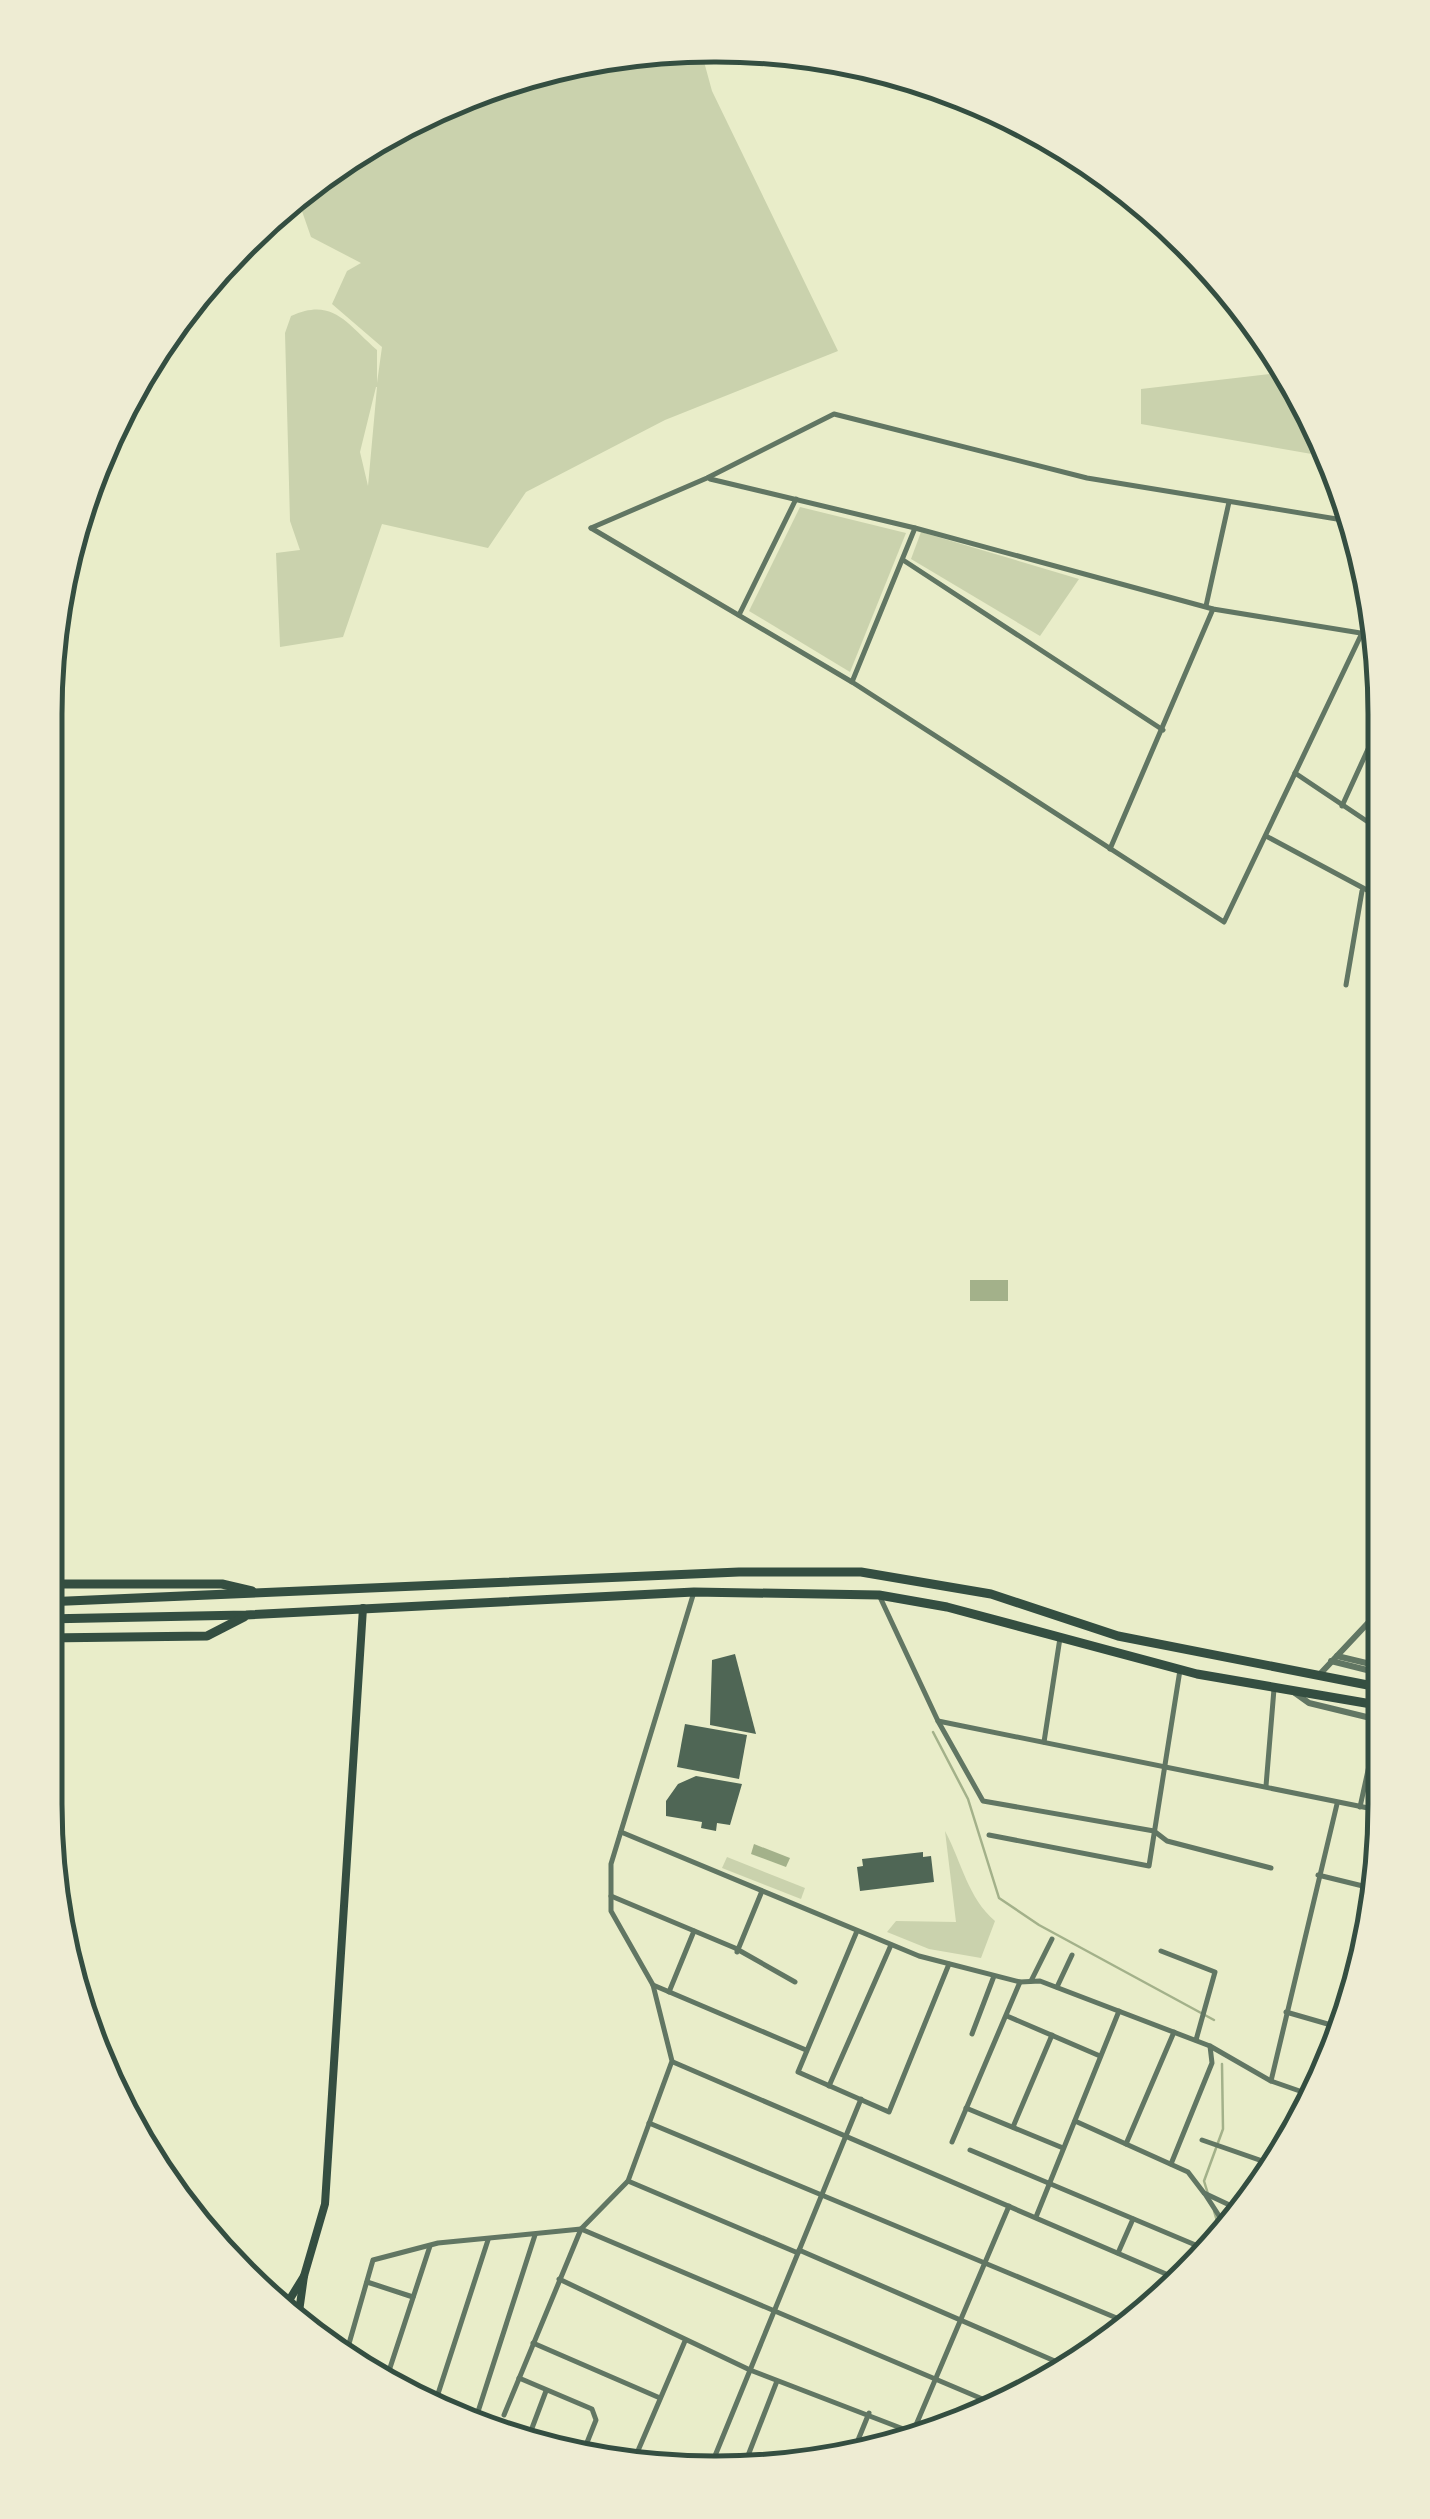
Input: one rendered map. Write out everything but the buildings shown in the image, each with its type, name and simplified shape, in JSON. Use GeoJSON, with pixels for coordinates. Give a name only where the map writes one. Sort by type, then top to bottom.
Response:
{"type":"FeatureCollection","features":[{"type":"Feature","properties":{"kind":"highway"},"geometry":{"type":"LineString","coordinates":[[62,1601],[700,1574],[860,1572],[990,1594],[1118,1636],[1368,1684]]}},
{"type":"Feature","properties":{"kind":"highway"},"geometry":{"type":"LineString","coordinates":[[62,1584],[222,1584],[265,1594]]}},
{"type":"Feature","properties":{"kind":"highway"},"geometry":{"type":"LineString","coordinates":[[62,1619],[246,1615],[694,1592],[878,1595],[946,1607],[1180,1670],[1368,1702]]}},
{"type":"Feature","properties":{"kind":"highway"},"geometry":{"type":"LineString","coordinates":[[62,1638],[207,1636],[246,1615]]}},
{"type":"Feature","properties":{"kind":"main road"},"geometry":{"type":"LineString","coordinates":[[300,2307],[304,2276],[326,2204],[363,1608]]}},
{"type":"Feature","properties":{"kind":"main road"},"geometry":{"type":"LineString","coordinates":[[289,2298],[304,2276]]}},
{"type":"Feature","properties":{"kind":"street"},"geometry":{"type":"LineString","coordinates":[[707,478],[916,528],[1210,608],[1362,633],[1224,922],[852,682],[591,528],[707,478],[834,414],[1087,478],[1337,519]]}},
{"type":"Feature","properties":{"kind":"street"},"geometry":{"type":"LineString","coordinates":[[739,615],[796,500]]}},
{"type":"Feature","properties":{"kind":"street"},"geometry":{"type":"LineString","coordinates":[[1110,849],[1163,730],[1210,608],[1229,502]]}},
{"type":"Feature","properties":{"kind":"street"},"geometry":{"type":"LineString","coordinates":[[852,682],[916,528]]}},
{"type":"Feature","properties":{"kind":"street"},"geometry":{"type":"LineString","coordinates":[[903,560],[1163,730]]}},
{"type":"Feature","properties":{"kind":"street"},"geometry":{"type":"LineString","coordinates":[[1342,806],[1368,749]]}},
{"type":"Feature","properties":{"kind":"street"},"geometry":{"type":"LineString","coordinates":[[1294,772],[1368,822]]}},
{"type":"Feature","properties":{"kind":"street"},"geometry":{"type":"LineString","coordinates":[[1266,836],[1368,893]]}},
{"type":"Feature","properties":{"kind":"street"},"geometry":{"type":"LineString","coordinates":[[1346,985],[1362,891]]}},
{"type":"Feature","properties":{"kind":"street"},"geometry":{"type":"LineString","coordinates":[[504,2415],[581,2230],[628,2181],[672,2061],[653,1985],[612,1911],[611,1864],[694,1592]]}},
{"type":"Feature","properties":{"kind":"street"},"geometry":{"type":"LineString","coordinates":[[878,1595],[938,1721],[983,1801],[1154,1831],[1167,1841],[1271,1868]]}},
{"type":"Feature","properties":{"kind":"street"},"geometry":{"type":"LineString","coordinates":[[1320,1674],[1368,1623]]}},
{"type":"Feature","properties":{"kind":"street"},"geometry":{"type":"LineString","coordinates":[[1044,1742],[1060,1638]]}},
{"type":"Feature","properties":{"kind":"street"},"geometry":{"type":"LineString","coordinates":[[1333,1658],[1368,1664]]}},
{"type":"Feature","properties":{"kind":"street"},"geometry":{"type":"LineString","coordinates":[[989,1835],[1149,1866],[1180,1670]]}},
{"type":"Feature","properties":{"kind":"street"},"geometry":{"type":"LineString","coordinates":[[1266,1786],[1274,1689]]}},
{"type":"Feature","properties":{"kind":"street"},"geometry":{"type":"LineString","coordinates":[[1294,1692],[1310,1703],[1368,1718]]}},
{"type":"Feature","properties":{"kind":"street"},"geometry":{"type":"LineString","coordinates":[[938,1721],[1368,1808]]}},
{"type":"Feature","properties":{"kind":"street"},"geometry":{"type":"LineString","coordinates":[[1360,1807],[1368,1774]]}},
{"type":"Feature","properties":{"kind":"street"},"geometry":{"type":"LineString","coordinates":[[1271,2081],[1337,1804]]}},
{"type":"Feature","properties":{"kind":"street"},"geometry":{"type":"LineString","coordinates":[[621,1832],[891,1945],[994,1976],[1056,1987],[1196,2040],[1271,2081],[1301,2091]]}},
{"type":"Feature","properties":{"kind":"street"},"geometry":{"type":"LineString","coordinates":[[1318,1875],[1362,1886]]}},
{"type":"Feature","properties":{"kind":"street"},"geometry":{"type":"LineString","coordinates":[[738,1952],[762,1892]]}},
{"type":"Feature","properties":{"kind":"street"},"geometry":{"type":"LineString","coordinates":[[611,1896],[694,1931],[794,1982]]}},
{"type":"Feature","properties":{"kind":"street"},"geometry":{"type":"LineString","coordinates":[[669,1992],[694,1931]]}},
{"type":"Feature","properties":{"kind":"street"},"geometry":{"type":"LineString","coordinates":[[856,1931],[798,2072],[889,2112],[950,1964]]}},
{"type":"Feature","properties":{"kind":"street"},"geometry":{"type":"LineString","coordinates":[[1031,1981],[1052,1939]]}},
{"type":"Feature","properties":{"kind":"street"},"geometry":{"type":"LineString","coordinates":[[829,2086],[891,1945]]}},
{"type":"Feature","properties":{"kind":"street"},"geometry":{"type":"LineString","coordinates":[[1161,1951],[1215,1972],[1196,2040]]}},
{"type":"Feature","properties":{"kind":"street"},"geometry":{"type":"LineString","coordinates":[[1056,1987],[1072,1955]]}},
{"type":"Feature","properties":{"kind":"street"},"geometry":{"type":"LineString","coordinates":[[972,2034],[994,1976]]}},
{"type":"Feature","properties":{"kind":"street"},"geometry":{"type":"LineString","coordinates":[[952,2142],[1020,1982]]}},
{"type":"Feature","properties":{"kind":"street"},"geometry":{"type":"LineString","coordinates":[[653,1985],[806,2050]]}},
{"type":"Feature","properties":{"kind":"street"},"geometry":{"type":"LineString","coordinates":[[1036,2217],[1119,2011]]}},
{"type":"Feature","properties":{"kind":"street"},"geometry":{"type":"LineString","coordinates":[[1286,2012],[1329,2024]]}},
{"type":"Feature","properties":{"kind":"street"},"geometry":{"type":"LineString","coordinates":[[1006,2015],[1100,2056]]}},
{"type":"Feature","properties":{"kind":"street"},"geometry":{"type":"LineString","coordinates":[[1126,2144],[1174,2032]]}},
{"type":"Feature","properties":{"kind":"street"},"geometry":{"type":"LineString","coordinates":[[1013,2127],[1052,2035]]}},
{"type":"Feature","properties":{"kind":"street"},"geometry":{"type":"LineString","coordinates":[[1171,2164],[1212,2064],[1210,2046]]}},
{"type":"Feature","properties":{"kind":"street"},"geometry":{"type":"LineString","coordinates":[[672,2061],[1167,2274]]}},
{"type":"Feature","properties":{"kind":"street"},"geometry":{"type":"LineString","coordinates":[[715,2456],[861,2099]]}},
{"type":"Feature","properties":{"kind":"street"},"geometry":{"type":"LineString","coordinates":[[966,2108],[1064,2148]]}},
{"type":"Feature","properties":{"kind":"street"},"geometry":{"type":"LineString","coordinates":[[1074,2121],[1188,2172],[1220,2217]]}},
{"type":"Feature","properties":{"kind":"street"},"geometry":{"type":"LineString","coordinates":[[649,2123],[823,2192],[1117,2318]]}},
{"type":"Feature","properties":{"kind":"street"},"geometry":{"type":"LineString","coordinates":[[1202,2140],[1262,2161]]}},
{"type":"Feature","properties":{"kind":"street"},"geometry":{"type":"LineString","coordinates":[[970,2150],[1195,2245]]}},
{"type":"Feature","properties":{"kind":"street"},"geometry":{"type":"LineString","coordinates":[[628,2181],[1055,2361]]}},
{"type":"Feature","properties":{"kind":"street"},"geometry":{"type":"LineString","coordinates":[[1205,2194],[1230,2205]]}},
{"type":"Feature","properties":{"kind":"street"},"geometry":{"type":"LineString","coordinates":[[920,2423],[1009,2206]]}},
{"type":"Feature","properties":{"kind":"street"},"geometry":{"type":"LineString","coordinates":[[1118,2253],[1133,2219]]}},
{"type":"Feature","properties":{"kind":"street"},"geometry":{"type":"LineString","coordinates":[[349,2345],[373,2260],[430,2245],[581,2230],[982,2399]]}},
{"type":"Feature","properties":{"kind":"street"},"geometry":{"type":"LineString","coordinates":[[478,2412],[535,2235]]}},
{"type":"Feature","properties":{"kind":"street"},"geometry":{"type":"LineString","coordinates":[[437,2394],[488,2240]]}},
{"type":"Feature","properties":{"kind":"street"},"geometry":{"type":"LineString","coordinates":[[390,2369],[430,2245]]}},
{"type":"Feature","properties":{"kind":"street"},"geometry":{"type":"LineString","coordinates":[[559,2280],[750,2370],[903,2428]]}},
{"type":"Feature","properties":{"kind":"street"},"geometry":{"type":"LineString","coordinates":[[367,2282],[414,2296]]}},
{"type":"Feature","properties":{"kind":"street"},"geometry":{"type":"LineString","coordinates":[[637,2452],[685,2341]]}},
{"type":"Feature","properties":{"kind":"street"},"geometry":{"type":"LineString","coordinates":[[533,2343],[660,2398]]}},
{"type":"Feature","properties":{"kind":"street"},"geometry":{"type":"LineString","coordinates":[[519,2378],[596,2414],[586,2444]]}},
{"type":"Feature","properties":{"kind":"street"},"geometry":{"type":"LineString","coordinates":[[748,2455],[778,2381]]}},
{"type":"Feature","properties":{"kind":"street"},"geometry":{"type":"LineString","coordinates":[[531,2430],[546,2390]]}},
{"type":"Feature","properties":{"kind":"street"},"geometry":{"type":"LineString","coordinates":[[858,2440],[869,2413]]}},
{"type":"Feature","properties":{"kind":"shaded area"},"geometry":{"type":"Polygon","coordinates":[[[704,63],[712,91],[838,351],[665,420],[526,492],[488,548],[382,524],[343,637],[280,647],[276,553],[300,550],[290,521],[285,333],[291,316],[305,311],[328,311],[338,316],[377,350],[377,383],[382,347],[332,304],[347,271],[361,263],[311,237],[302,210],[318,197],[389,150],[465,112],[588,75],[704,63]],[[377,387],[360,452],[368,486],[377,387]]]}},
{"type":"Feature","properties":{"kind":"shaded area"},"geometry":{"type":"Polygon","coordinates":[[[1271,374],[1313,454],[1141,424],[1141,389],[1271,374]]]}},
{"type":"Feature","properties":{"kind":"shaded area"},"geometry":{"type":"Polygon","coordinates":[[[800,507],[906,533],[850,672],[749,611],[800,507]]]}},
{"type":"Feature","properties":{"kind":"shaded area"},"geometry":{"type":"Polygon","coordinates":[[[921,532],[1079,579],[1040,636],[911,559],[921,532]]]}},
{"type":"Feature","properties":{"kind":"shaded area"},"geometry":{"type":"Polygon","coordinates":[[[970,1280],[1008,1280],[1008,1301],[970,1301],[970,1280]]]}},
{"type":"Feature","properties":{"kind":"shaded area"},"geometry":{"type":"Polygon","coordinates":[[[945,1831],[972,1891],[995,1921],[981,1958],[929,1949],[887,1932],[896,1921],[956,1922],[945,1831]]]}},
{"type":"Feature","properties":{"kind":"shaded area"},"geometry":{"type":"Polygon","coordinates":[[[754,1844],[790,1858],[786,1867],[751,1854],[754,1844]]]}},
{"type":"Feature","properties":{"kind":"shaded area"},"geometry":{"type":"Polygon","coordinates":[[[727,1857],[805,1888],[801,1899],[722,1868],[727,1857]]]}},
{"type":"Feature","properties":{"kind":"waterway"},"geometry":{"type":"LineString","coordinates":[[933,1732],[968,1799],[999,1898],[1039,1925],[1214,2020]]}},
{"type":"Feature","properties":{"kind":"waterway"},"geometry":{"type":"LineString","coordinates":[[1208,2194],[1204,2181],[1223,2129],[1222,2064]]}},
{"type":"Feature","properties":{"kind":"waterway"},"geometry":{"type":"LineString","coordinates":[[1214,2211],[1217,2221]]}}]}
